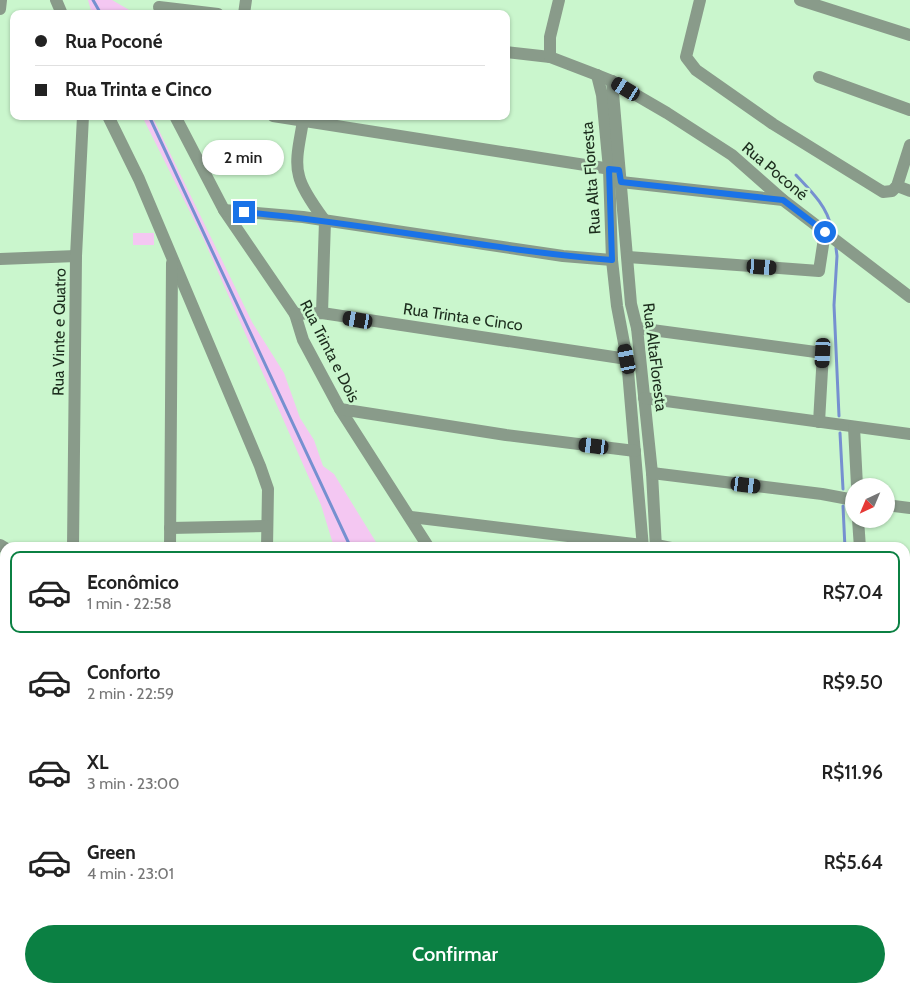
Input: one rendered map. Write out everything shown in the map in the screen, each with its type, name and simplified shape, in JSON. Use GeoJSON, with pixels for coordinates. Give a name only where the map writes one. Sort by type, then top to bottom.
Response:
{"type":"FeatureCollection","features":[{"type":"Feature","properties":{"kind":"street"},"geometry":{"type":"LineString","coordinates":[[0,9],[1,0]]}},
{"type":"Feature","properties":{"kind":"street"},"geometry":{"type":"LineString","coordinates":[[550,57],[550,37],[559,0]]}},
{"type":"Feature","properties":{"kind":"street"},"geometry":{"type":"LineString","coordinates":[[700,0],[686,57],[696,70],[722,89],[840,167],[883,192],[892,191],[897,186],[910,145]]}},
{"type":"Feature","properties":{"kind":"street"},"geometry":{"type":"LineString","coordinates":[[800,0],[910,35]]}},
{"type":"Feature","properties":{"kind":"street"},"geometry":{"type":"LineString","coordinates":[[158,7],[184,10]]}},
{"type":"Feature","properties":{"kind":"street","name":"Rua Poconé"},"geometry":{"type":"LineString","coordinates":[[510,52],[550,57],[612,81],[732,154],[783,200],[910,297]]}},
{"type":"Feature","properties":{"kind":"street","name":"Rua Alta Floresta"},"geometry":{"type":"LineString","coordinates":[[598,75],[616,174],[612,260],[617,306],[627,359],[635,450],[648,542]]}},
{"type":"Feature","properties":{"kind":"street"},"geometry":{"type":"LineString","coordinates":[[819,77],[910,110]]}},
{"type":"Feature","properties":{"kind":"street","name":"Rua AltaFloresta"},"geometry":{"type":"LineString","coordinates":[[612,81],[616,174],[628,257],[631,304],[637,328],[652,473],[649,542]]}},
{"type":"Feature","properties":{"kind":"street","name":"Rua Vinte e Quatro"},"geometry":{"type":"LineString","coordinates":[[73,542],[76,256],[83,120]]}},
{"type":"Feature","properties":{"kind":"street"},"geometry":{"type":"LineString","coordinates":[[110,120],[139,179],[260,466],[268,489],[267,542]]}},
{"type":"Feature","properties":{"kind":"street","name":"Rua Trinta e Dois"},"geometry":{"type":"LineString","coordinates":[[178,120],[224,210],[295,314],[303,340],[340,409],[426,542]]}},
{"type":"Feature","properties":{"kind":"street"},"geometry":{"type":"LineString","coordinates":[[322,314],[325,221],[315,208],[298,176],[298,154],[303,120],[616,174],[783,200]]}},
{"type":"Feature","properties":{"kind":"street"},"geometry":{"type":"LineString","coordinates":[[897,186],[910,191]]}},
{"type":"Feature","properties":{"kind":"street"},"geometry":{"type":"LineString","coordinates":[[224,210],[325,221],[563,256],[612,260]]}},
{"type":"Feature","properties":{"kind":"street"},"geometry":{"type":"LineString","coordinates":[[628,257],[819,271],[825,232]]}},
{"type":"Feature","properties":{"kind":"street"},"geometry":{"type":"LineString","coordinates":[[0,259],[76,256]]}},
{"type":"Feature","properties":{"kind":"street"},"geometry":{"type":"LineString","coordinates":[[170,542],[171,256]]}},
{"type":"Feature","properties":{"kind":"street"},"geometry":{"type":"LineString","coordinates":[[617,306],[631,304]]}},
{"type":"Feature","properties":{"kind":"street","name":"Rua Trinta e Cinco"},"geometry":{"type":"LineString","coordinates":[[295,314],[322,314],[627,359]]}},
{"type":"Feature","properties":{"kind":"street"},"geometry":{"type":"LineString","coordinates":[[637,328],[823,353],[819,422]]}},
{"type":"Feature","properties":{"kind":"street"},"geometry":{"type":"LineString","coordinates":[[644,398],[910,434]]}},
{"type":"Feature","properties":{"kind":"street"},"geometry":{"type":"LineString","coordinates":[[340,409],[506,435],[635,450]]}},
{"type":"Feature","properties":{"kind":"street"},"geometry":{"type":"LineString","coordinates":[[854,427],[857,478]]}},
{"type":"Feature","properties":{"kind":"street"},"geometry":{"type":"LineString","coordinates":[[652,473],[845,498]]}},
{"type":"Feature","properties":{"kind":"street"},"geometry":{"type":"LineString","coordinates":[[895,506],[910,508]]}},
{"type":"Feature","properties":{"kind":"street"},"geometry":{"type":"LineString","coordinates":[[411,517],[616,542]]}},
{"type":"Feature","properties":{"kind":"street"},"geometry":{"type":"LineString","coordinates":[[170,528],[267,526]]}},
{"type":"Feature","properties":{"kind":"street"},"geometry":{"type":"LineString","coordinates":[[859,528],[860,542]]}},
{"type":"Feature","properties":{"kind":"shaded area"},"geometry":{"type":"Polygon","coordinates":[[[88,0],[112,0],[129,10],[91,10],[88,0]]]}},
{"type":"Feature","properties":{"kind":"shaded area"},"geometry":{"type":"Polygon","coordinates":[[[144,120],[154,120],[252,322],[284,373],[300,418],[314,440],[323,466],[334,474],[376,542],[332,542],[321,505],[203,238],[144,120]]]}},
{"type":"Feature","properties":{"kind":"shaded area"},"geometry":{"type":"Polygon","coordinates":[[[133,233],[154,233],[154,245],[133,245],[133,233]]]}},
{"type":"Feature","properties":{"kind":"waterway"},"geometry":{"type":"LineString","coordinates":[[93,0],[99,10]]}},
{"type":"Feature","properties":{"kind":"waterway"},"geometry":{"type":"LineString","coordinates":[[151,120],[348,542]]}},
{"type":"Feature","properties":{"kind":"waterway"},"geometry":{"type":"LineString","coordinates":[[796,175],[822,205],[831,227]]}},
{"type":"Feature","properties":{"kind":"waterway"},"geometry":{"type":"LineString","coordinates":[[836,248],[834,305],[839,416]]}},
{"type":"Feature","properties":{"kind":"waterway"},"geometry":{"type":"LineString","coordinates":[[840,433],[843,489]]}},
{"type":"Feature","properties":{"kind":"waterway"},"geometry":{"type":"LineString","coordinates":[[843,506],[845,542]]}},
{"type":"Feature","properties":{"kind":"route"},"geometry":{"type":"LineString","coordinates":[[244,212],[303,218],[563,256],[612,260],[609,169],[619,170],[621,182],[750,198],[783,200],[825,232]]}}]}
